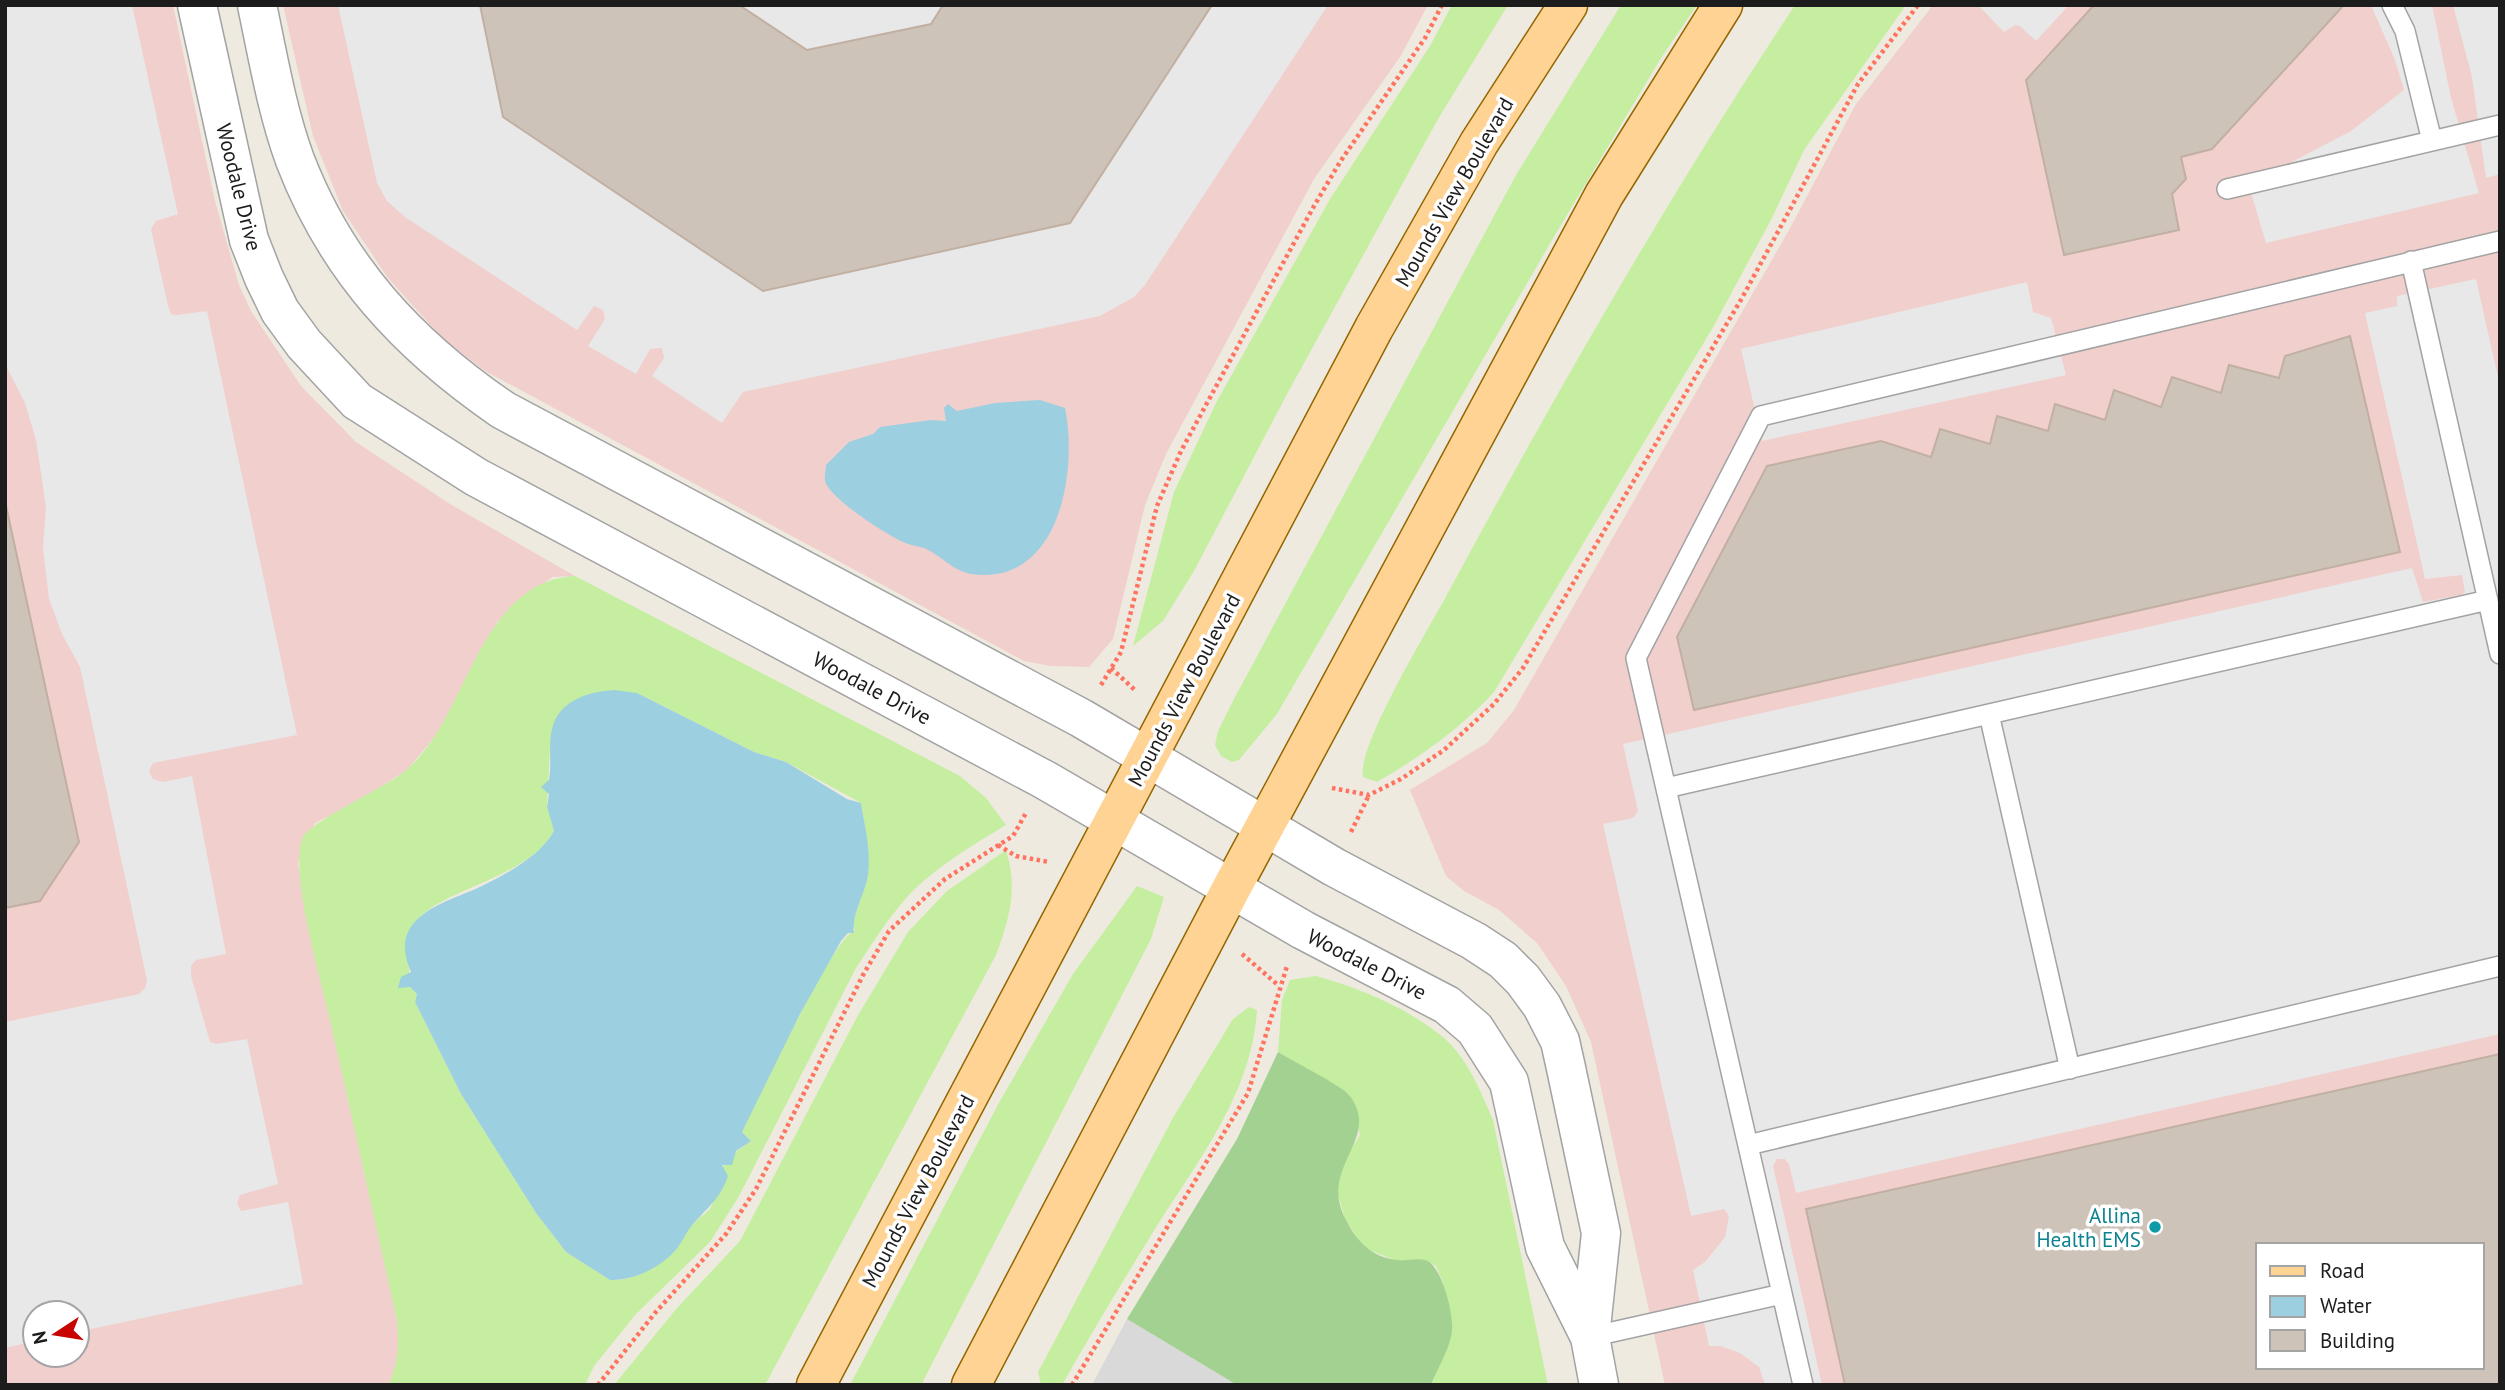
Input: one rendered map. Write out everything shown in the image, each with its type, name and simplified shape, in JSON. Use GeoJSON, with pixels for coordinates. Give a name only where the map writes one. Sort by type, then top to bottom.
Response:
{"type":"FeatureCollection","features":[{"type":"Feature","properties":{"kind":"main road"},"geometry":{"type":"LineString","coordinates":[[1479,144],[1519,57],[1536,5]]}},
{"type":"Feature","properties":{"kind":"main road","name":"Mounds View Boulevard"},"geometry":{"type":"LineString","coordinates":[[816,1385],[1374,328],[1479,144],[1568,5]]}},
{"type":"Feature","properties":{"kind":"main road"},"geometry":{"type":"LineString","coordinates":[[971,1385],[1231,889],[1604,195],[1723,5]]}},
{"type":"Feature","properties":{"kind":"street","name":"Woodale Drive"},"geometry":{"type":"LineString","coordinates":[[197,5],[249,240],[264,278],[280,311],[304,344],[357,401],[476,477],[1045,780],[1303,930],[1447,1005],[1475,1028],[1509,1082],[1545,1247],[1590,1337],[1599,1385]]}},
{"type":"Feature","properties":{"kind":"street","name":"Woodale Drive"},"geometry":{"type":"LineString","coordinates":[[257,5],[278,100],[295,159],[324,225],[363,284],[423,349],[465,384],[503,410],[1081,718],[1334,867],[1474,941],[1503,960],[1523,980],[1542,1006],[1560,1041],[1601,1233],[1590,1337]]}},
{"type":"Feature","properties":{"kind":"lane"},"geometry":{"type":"LineString","coordinates":[[2392,5],[2405,31],[2432,141]]}},
{"type":"Feature","properties":{"kind":"lane"},"geometry":{"type":"LineString","coordinates":[[2227,189],[2500,125]]}},
{"type":"Feature","properties":{"kind":"lane"},"geometry":{"type":"LineString","coordinates":[[1802,1385],[1636,658],[1761,416],[2500,241]]}},
{"type":"Feature","properties":{"kind":"lane"},"geometry":{"type":"LineString","coordinates":[[2411,261],[2500,653]]}},
{"type":"Feature","properties":{"kind":"lane"},"geometry":{"type":"LineString","coordinates":[[1666,788],[2487,600]]}},
{"type":"Feature","properties":{"kind":"lane"},"geometry":{"type":"LineString","coordinates":[[1989,714],[2070,1069]]}},
{"type":"Feature","properties":{"kind":"lane"},"geometry":{"type":"LineString","coordinates":[[1748,1145],[2500,966]]}},
{"type":"Feature","properties":{"kind":"lane"},"geometry":{"type":"LineString","coordinates":[[1590,1337],[1782,1294]]}},
{"type":"Feature","properties":{"kind":"path"},"geometry":{"type":"LineString","coordinates":[[1168,719],[1111,668],[1121,652],[1157,506],[1181,451],[1314,206],[1340,162],[1424,38],[1442,5]]}},
{"type":"Feature","properties":{"kind":"path"},"geometry":{"type":"LineString","coordinates":[[1289,780],[1369,795],[1401,779],[1444,750],[1494,704],[1523,668],[1742,298],[1858,84],[1918,5]]}},
{"type":"Feature","properties":{"kind":"path"},"geometry":{"type":"LineString","coordinates":[[598,1385],[603,1375],[655,1313],[726,1234],[756,1189],[863,975],[889,931],[945,879],[998,845],[1016,856],[1090,869]]}},
{"type":"Feature","properties":{"kind":"path"},"geometry":{"type":"LineString","coordinates":[[1072,1385],[1248,1093],[1279,985],[1212,926]]}},
{"type":"Feature","properties":{"kind":"shaded area"},"geometry":{"type":"Polygon","coordinates":[[[5,5],[173,5],[215,201],[239,285],[251,311],[301,386],[356,442],[450,504],[575,576],[552,577],[498,621],[438,733],[407,770],[350,806],[315,823],[298,863],[310,929],[397,1320],[400,1345],[396,1369],[388,1385],[5,1385],[5,5]]]}},
{"type":"Feature","properties":{"kind":"shaded area"},"geometry":{"type":"Polygon","coordinates":[[[5,5],[132,5],[178,214],[156,221],[151,229],[168,306],[171,314],[176,315],[207,311],[297,735],[153,763],[149,771],[153,779],[163,782],[192,776],[226,954],[196,960],[191,966],[191,976],[210,1042],[216,1044],[247,1039],[278,1184],[240,1195],[237,1203],[241,1211],[288,1202],[303,1284],[91,1329],[91,1299],[21,1299],[21,1344],[5,1348],[5,1022],[139,994],[145,988],[147,980],[80,667],[62,634],[49,599],[43,548],[46,507],[36,440],[25,403],[5,364],[5,5]]]}},
{"type":"Feature","properties":{"kind":"shaded area"},"geometry":{"type":"Polygon","coordinates":[[[283,5],[1428,5],[1400,57],[1314,179],[1166,454],[1145,505],[1113,639],[1089,667],[1051,666],[1024,661],[485,371],[443,339],[388,278],[343,211],[313,136],[283,5]]]}},
{"type":"Feature","properties":{"kind":"shaded area"},"geometry":{"type":"Polygon","coordinates":[[[338,5],[1328,5],[1145,285],[1134,297],[1100,316],[743,392],[722,423],[652,376],[664,358],[662,348],[650,349],[636,374],[588,346],[605,319],[603,310],[594,306],[577,330],[405,217],[387,201],[377,183],[338,5]]]}},
{"type":"Feature","properties":{"kind":"shaded area"},"geometry":{"type":"Polygon","coordinates":[[[1933,5],[2500,5],[2500,1385],[1665,1385],[1591,1042],[1566,986],[1537,943],[1499,910],[1464,891],[1446,876],[1410,790],[1487,743],[1514,710],[1789,230],[1856,104],[1933,5]]]}},
{"type":"Feature","properties":{"kind":"shaded area"},"geometry":{"type":"Polygon","coordinates":[[[1978,5],[2069,5],[2036,41],[2020,26],[2015,25],[2004,32],[1978,5]]]}},
{"type":"Feature","properties":{"kind":"shaded area"},"geometry":{"type":"Polygon","coordinates":[[[2371,5],[2432,5],[2451,98],[2479,193],[2266,243],[2246,176],[2284,166],[2351,131],[2404,90],[2395,60],[2371,5]]]}},
{"type":"Feature","properties":{"kind":"shaded area"},"geometry":{"type":"Polygon","coordinates":[[[2453,5],[2500,5],[2500,174],[2486,178],[2472,77],[2453,5]]]}},
{"type":"Feature","properties":{"kind":"shaded area"},"geometry":{"type":"Polygon","coordinates":[[[2476,279],[2500,386],[2500,1034],[1796,1193],[1789,1164],[1785,1159],[1777,1159],[1773,1166],[1822,1385],[1765,1385],[1759,1367],[1740,1353],[1720,1346],[1709,1346],[1693,1270],[1705,1262],[1725,1237],[1729,1216],[1724,1209],[1691,1216],[1603,824],[1633,818],[1638,811],[1623,744],[2412,568],[2423,602],[2461,595],[2465,592],[2462,575],[2425,579],[2365,313],[2397,306],[2397,296],[2476,279]]]}},
{"type":"Feature","properties":{"kind":"shaded area"},"geometry":{"type":"Polygon","coordinates":[[[2027,282],[2033,312],[2051,318],[2066,375],[1762,441],[1741,349],[2027,282]]]}},
{"type":"Feature","properties":{"kind":"shaded area"},"geometry":{"type":"Polygon","coordinates":[[[1127,1319],[1237,1385],[1092,1385],[1127,1319]]]}},
{"type":"Feature","properties":{"kind":"green space"},"geometry":{"type":"Polygon","coordinates":[[[1452,5],[1508,5],[1438,119],[1286,396],[1194,571],[1163,621],[1133,646],[1174,492],[1217,401],[1330,199],[1430,46],[1452,5]]]}},
{"type":"Feature","properties":{"kind":"green space"},"geometry":{"type":"Polygon","coordinates":[[[1621,5],[1697,5],[1661,58],[1555,235],[1277,714],[1239,760],[1232,762],[1221,756],[1215,745],[1218,731],[1234,699],[1516,175],[1621,5]]]}},
{"type":"Feature","properties":{"kind":"green space"},"geometry":{"type":"Polygon","coordinates":[[[1795,5],[1906,5],[1804,150],[1772,218],[1712,329],[1494,692],[1439,742],[1409,763],[1377,782],[1363,777],[1364,762],[1371,741],[1394,690],[1526,450],[1656,225],[1795,5]]]}},
{"type":"Feature","properties":{"kind":"green space"},"geometry":{"type":"Polygon","coordinates":[[[575,576],[960,776],[986,798],[1006,825],[930,876],[908,896],[880,931],[856,968],[738,1198],[710,1242],[636,1314],[594,1366],[585,1385],[388,1385],[397,1353],[397,1320],[308,926],[300,876],[299,855],[302,839],[318,823],[396,777],[412,764],[439,730],[495,626],[529,591],[550,581],[575,576]],[[637,693],[550,746],[547,807],[554,831],[540,849],[499,875],[433,907],[418,919],[409,934],[407,947],[410,987],[417,994],[415,1002],[461,1094],[536,1213],[566,1252],[610,1280],[625,1279],[649,1269],[710,1209],[724,1164],[751,1141],[742,1132],[816,984],[831,958],[855,930],[852,925],[867,865],[861,803],[786,762],[754,752],[637,693]]]}},
{"type":"Feature","properties":{"kind":"green space"},"geometry":{"type":"Polygon","coordinates":[[[1006,850],[1010,864],[1011,902],[996,955],[765,1385],[614,1385],[677,1308],[740,1241],[857,1017],[908,932],[947,891],[1006,850]]]}},
{"type":"Feature","properties":{"kind":"green space"},"geometry":{"type":"Polygon","coordinates":[[[1137,886],[1164,897],[1151,939],[921,1385],[850,1385],[1000,1101],[1073,974],[1137,886]]]}},
{"type":"Feature","properties":{"kind":"green space"},"geometry":{"type":"Polygon","coordinates":[[[1316,976],[1366,993],[1414,1017],[1452,1045],[1472,1076],[1493,1120],[1548,1385],[1431,1385],[1452,1330],[1443,1282],[1436,1266],[1426,1260],[1395,1260],[1364,1248],[1345,1219],[1337,1191],[1341,1166],[1360,1135],[1350,1095],[1278,1052],[1282,1000],[1290,980],[1316,976]]]}},
{"type":"Feature","properties":{"kind":"green space"},"geometry":{"type":"Polygon","coordinates":[[[1249,1007],[1257,1010],[1253,1040],[1245,1070],[1220,1125],[1062,1385],[1041,1385],[1038,1372],[1174,1116],[1233,1019],[1249,1007]]]}},
{"type":"Feature","properties":{"kind":"green space"},"geometry":{"type":"Polygon","coordinates":[[[1278,1052],[1345,1092],[1358,1112],[1359,1126],[1339,1184],[1339,1201],[1355,1235],[1373,1252],[1389,1259],[1418,1259],[1431,1263],[1441,1279],[1449,1302],[1452,1330],[1431,1385],[1237,1385],[1127,1319],[1237,1139],[1278,1052]]]}},
{"type":"Feature","properties":{"kind":"water"},"geometry":{"type":"Polygon","coordinates":[[[1040,400],[1065,408],[1069,458],[1066,485],[1059,512],[1048,536],[1033,556],[1012,570],[975,575],[959,570],[932,552],[903,542],[872,524],[837,497],[825,481],[826,465],[849,442],[873,434],[880,427],[931,420],[946,421],[944,408],[948,404],[957,411],[995,403],[1040,400]]]}},
{"type":"Feature","properties":{"kind":"water"},"geometry":{"type":"Polygon","coordinates":[[[614,690],[637,693],[754,752],[786,762],[847,799],[861,803],[869,857],[868,875],[854,919],[854,933],[848,933],[841,941],[800,1014],[742,1132],[751,1141],[736,1151],[732,1165],[722,1165],[728,1176],[721,1191],[672,1254],[657,1266],[619,1280],[610,1280],[566,1252],[536,1213],[461,1094],[415,1002],[417,994],[410,987],[398,988],[401,977],[411,972],[405,953],[406,937],[413,924],[437,906],[513,869],[532,856],[548,840],[554,831],[547,807],[549,794],[541,787],[549,780],[551,735],[556,719],[568,704],[576,699],[614,690]]]}},
{"type":"Feature","properties":{"kind":"building"},"geometry":{"type":"Polygon","coordinates":[[[480,5],[739,5],[807,50],[931,24],[943,5],[1212,5],[1070,223],[763,291],[503,117],[480,5]]]}},
{"type":"Feature","properties":{"kind":"building"},"geometry":{"type":"Polygon","coordinates":[[[2094,5],[2344,5],[2212,149],[2181,157],[2186,179],[2172,194],[2179,230],[2064,255],[2026,80],[2094,5]]]}},
{"type":"Feature","properties":{"kind":"building"},"geometry":{"type":"Polygon","coordinates":[[[2350,336],[2400,552],[1694,710],[1677,637],[1767,466],[1881,441],[1931,457],[1940,429],[1990,444],[1997,416],[2048,431],[2055,404],[2105,420],[2114,390],[2161,407],[2172,377],[2221,393],[2229,365],[2279,378],[2285,356],[2350,336]]]}},
{"type":"Feature","properties":{"kind":"building"},"geometry":{"type":"Polygon","coordinates":[[[5,501],[79,842],[40,901],[5,908],[5,501]]]}},
{"type":"Feature","properties":{"kind":"building","name":"Allina Health EMS"},"geometry":{"type":"Polygon","coordinates":[[[2500,1054],[2500,1385],[1845,1385],[1806,1209],[2500,1054]]]}},
{"type":"Feature","properties":{"kind":"place","name":"Allina Health EMS"},"geometry":{"type":"Point","coordinates":[2155,1227]}}]}
